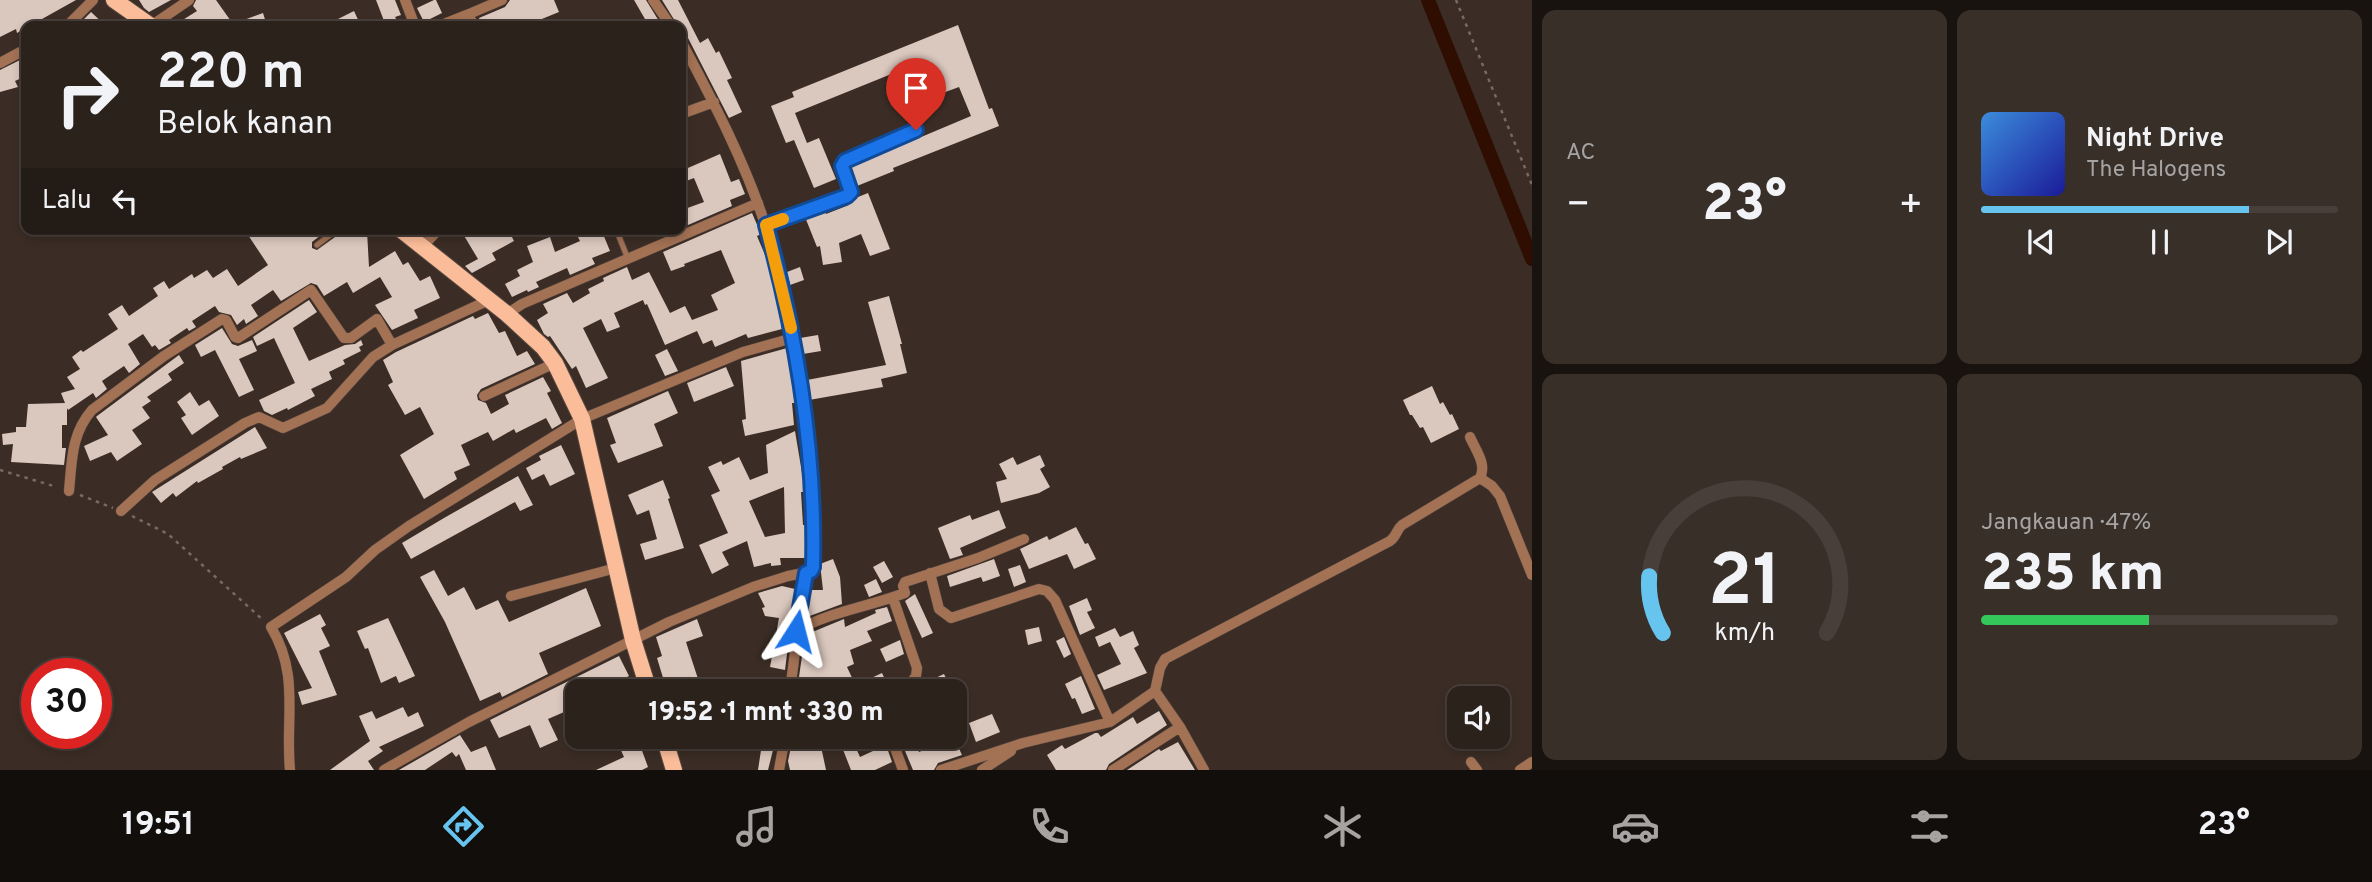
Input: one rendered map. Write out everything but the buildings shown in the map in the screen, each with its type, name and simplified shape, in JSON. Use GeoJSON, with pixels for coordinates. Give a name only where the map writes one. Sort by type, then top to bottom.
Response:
{"type":"FeatureCollection","features":[{"type":"Feature","properties":{"kind":"main road"},"geometry":{"type":"LineString","coordinates":[[114,0],[144,21]]}},
{"type":"Feature","properties":{"kind":"main road"},"geometry":{"type":"LineString","coordinates":[[408,235],[507,314],[543,347],[555,363],[582,419],[633,640],[645,679]]}},
{"type":"Feature","properties":{"kind":"main road"},"geometry":{"type":"LineString","coordinates":[[666,749],[670,769]]}},
{"type":"Feature","properties":{"kind":"street"},"geometry":{"type":"LineString","coordinates":[[72,21],[93,0]]}},
{"type":"Feature","properties":{"kind":"street"},"geometry":{"type":"LineString","coordinates":[[158,21],[189,0]]}},
{"type":"Feature","properties":{"kind":"street"},"geometry":{"type":"LineString","coordinates":[[405,0],[413,21]]}},
{"type":"Feature","properties":{"kind":"street"},"geometry":{"type":"LineString","coordinates":[[452,21],[502,0]]}},
{"type":"Feature","properties":{"kind":"street"},"geometry":{"type":"LineString","coordinates":[[653,0],[668,21]]}},
{"type":"Feature","properties":{"kind":"street"},"geometry":{"type":"LineString","coordinates":[[469,14],[471,21]]}},
{"type":"Feature","properties":{"kind":"street"},"geometry":{"type":"LineString","coordinates":[[384,770],[469,722],[669,622],[753,587],[806,573],[813,567],[813,495],[793,338],[781,281],[758,203],[714,102],[686,50]]}},
{"type":"Feature","properties":{"kind":"street"},"geometry":{"type":"LineString","coordinates":[[0,62],[21,52]]}},
{"type":"Feature","properties":{"kind":"street"},"geometry":{"type":"LineString","coordinates":[[686,112],[714,102]]}},
{"type":"Feature","properties":{"kind":"street"},"geometry":{"type":"LineString","coordinates":[[686,234],[758,203]]}},
{"type":"Feature","properties":{"kind":"street"},"geometry":{"type":"LineString","coordinates":[[423,246],[433,235]]}},
{"type":"Feature","properties":{"kind":"street"},"geometry":{"type":"LineString","coordinates":[[507,314],[522,304],[684,235]]}},
{"type":"Feature","properties":{"kind":"street"},"geometry":{"type":"LineString","coordinates":[[69,491],[74,441],[83,420],[92,410],[164,356],[222,319],[226,320],[238,338],[311,290],[344,338],[351,338],[377,319],[392,345]]}},
{"type":"Feature","properties":{"kind":"street"},"geometry":{"type":"LineString","coordinates":[[121,511],[155,480],[252,419],[259,417],[283,428],[322,411],[332,404],[373,357],[392,345],[489,300]]}},
{"type":"Feature","properties":{"kind":"street"},"geometry":{"type":"LineString","coordinates":[[290,770],[290,678],[285,654],[271,627],[346,577],[376,550],[409,526],[582,419],[743,352],[793,338]]}},
{"type":"Feature","properties":{"kind":"street"},"geometry":{"type":"LineString","coordinates":[[484,396],[555,363]]}},
{"type":"Feature","properties":{"kind":"street"},"geometry":{"type":"LineString","coordinates":[[941,770],[1023,743],[1110,722],[1155,691],[1160,668],[1172,654],[1391,541],[1402,525],[1480,478],[1483,472],[1482,463],[1470,437]]}},
{"type":"Feature","properties":{"kind":"street"},"geometry":{"type":"LineString","coordinates":[[1480,478],[1500,496],[1532,575]]}},
{"type":"Feature","properties":{"kind":"street"},"geometry":{"type":"LineString","coordinates":[[796,631],[819,618],[893,598],[905,593],[905,582],[1024,539]]}},
{"type":"Feature","properties":{"kind":"street"},"geometry":{"type":"LineString","coordinates":[[511,596],[616,568]]}},
{"type":"Feature","properties":{"kind":"street"},"geometry":{"type":"LineString","coordinates":[[791,679],[806,573]]}},
{"type":"Feature","properties":{"kind":"street"},"geometry":{"type":"LineString","coordinates":[[930,573],[939,609],[951,618],[1039,589],[1051,594],[1110,722]]}},
{"type":"Feature","properties":{"kind":"street"},"geometry":{"type":"LineString","coordinates":[[893,598],[917,668],[914,679]]}},
{"type":"Feature","properties":{"kind":"street"},"geometry":{"type":"LineString","coordinates":[[1155,691],[1205,770]]}},
{"type":"Feature","properties":{"kind":"street"},"geometry":{"type":"LineString","coordinates":[[1113,770],[1180,727]]}},
{"type":"Feature","properties":{"kind":"street"},"geometry":{"type":"LineString","coordinates":[[982,770],[1023,743]]}},
{"type":"Feature","properties":{"kind":"street"},"geometry":{"type":"LineString","coordinates":[[779,770],[783,749]]}},
{"type":"Feature","properties":{"kind":"street"},"geometry":{"type":"LineString","coordinates":[[895,749],[903,770]]}},
{"type":"Feature","properties":{"kind":"street"},"geometry":{"type":"LineString","coordinates":[[1520,770],[1532,762]]}},
{"type":"Feature","properties":{"kind":"lane"},"geometry":{"type":"LineString","coordinates":[[766,225],[847,196],[851,192],[842,166],[845,161],[916,130]]}},
{"type":"Feature","properties":{"kind":"lane"},"geometry":{"type":"LineString","coordinates":[[317,245],[330,235]]}},
{"type":"Feature","properties":{"kind":"lane"},"geometry":{"type":"LineString","coordinates":[[618,235],[628,259]]}},
{"type":"Feature","properties":{"kind":"path"},"geometry":{"type":"LineString","coordinates":[[1456,0],[1532,185]]}},
{"type":"Feature","properties":{"kind":"path"},"geometry":{"type":"LineString","coordinates":[[0,470],[69,491],[121,511],[168,534],[271,627]]}},
{"type":"Feature","properties":{"kind":"waterway"},"geometry":{"type":"LineString","coordinates":[[1428,0],[1532,259]]}},
{"type":"Feature","properties":{"kind":"slow traffic"},"geometry":{"type":"LineString","coordinates":[[783,219],[766,225],[791,328]]}},
{"type":"Feature","properties":{"kind":"route"},"geometry":{"type":"LineString","coordinates":[[796,631],[806,573],[813,567],[813,495],[793,338],[766,225],[844,198],[851,192],[842,166],[845,161],[916,130]]}}]}
